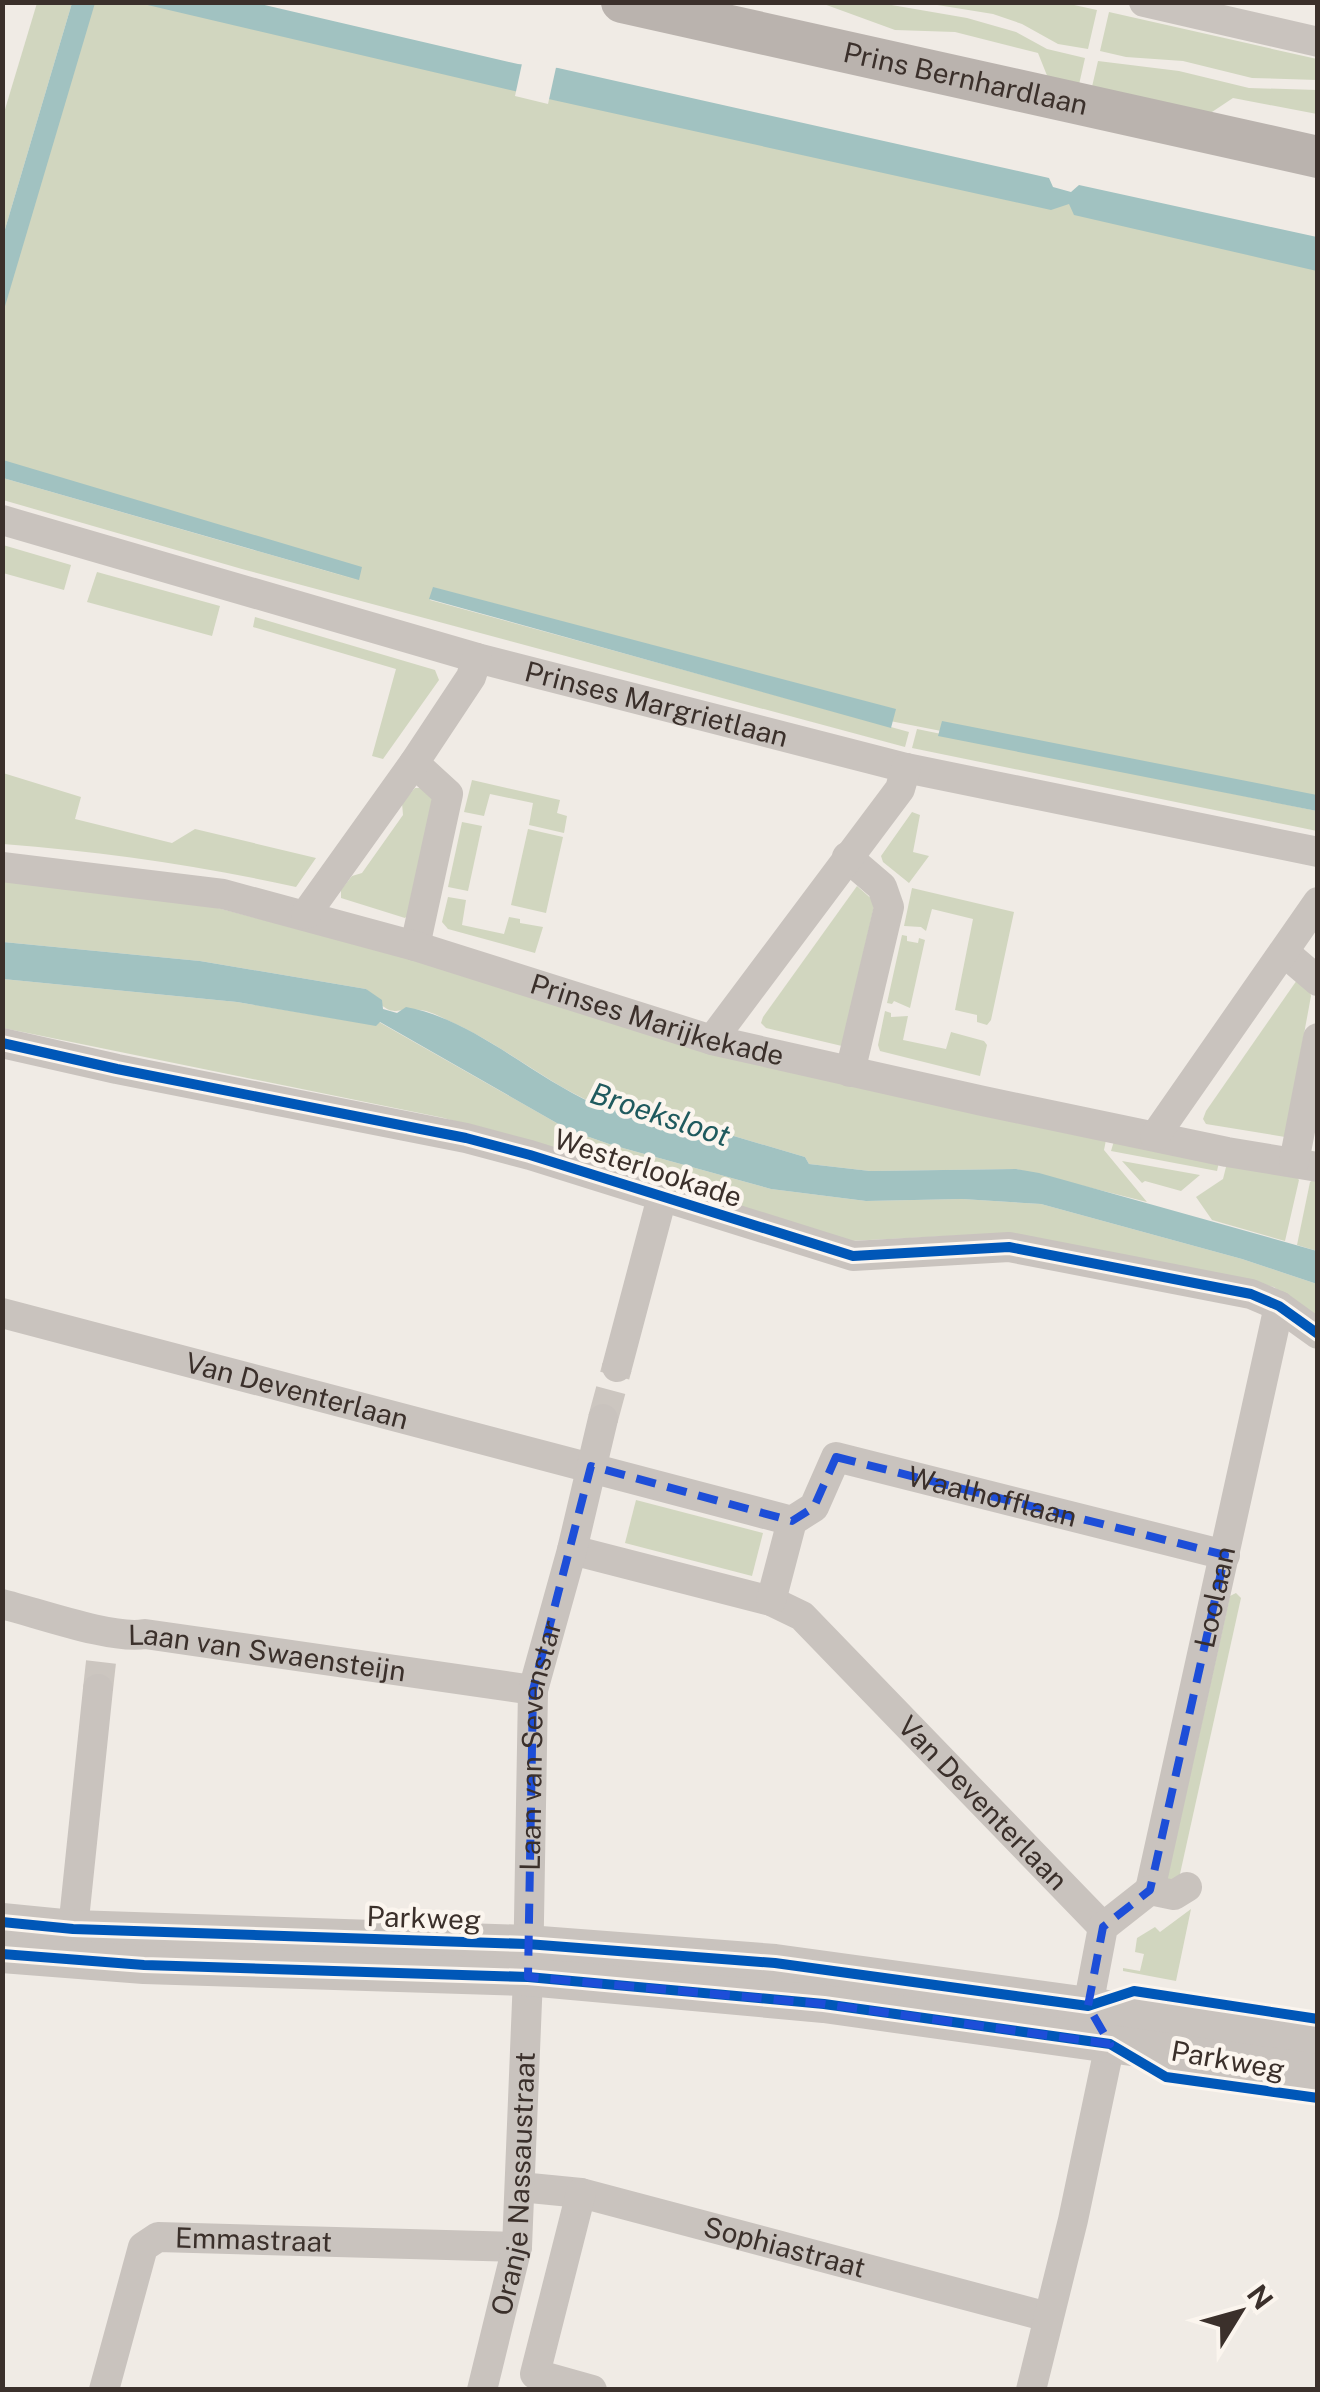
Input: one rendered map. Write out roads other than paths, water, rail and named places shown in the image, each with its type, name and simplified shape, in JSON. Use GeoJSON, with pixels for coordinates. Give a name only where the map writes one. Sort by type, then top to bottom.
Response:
{"type":"FeatureCollection","features":[{"type":"Feature","properties":{"kind":"main road","name":"Prins Bernhardlaan"},"geometry":{"type":"LineString","coordinates":[[622,2],[1316,157]]}},
{"type":"Feature","properties":{"kind":"street"},"geometry":{"type":"LineString","coordinates":[[1144,2],[1318,42]]}},
{"type":"Feature","properties":{"kind":"street","name":"Prinses Margrietlaan"},"geometry":{"type":"LineString","coordinates":[[2,520],[476,658],[906,768],[1318,852]]}},
{"type":"Feature","properties":{"kind":"street"},"geometry":{"type":"LineString","coordinates":[[306,914],[414,763],[471,676],[476,658]]}},
{"type":"Feature","properties":{"kind":"street"},"geometry":{"type":"LineString","coordinates":[[414,763],[448,794],[415,946]]}},
{"type":"Feature","properties":{"kind":"street"},"geometry":{"type":"LineString","coordinates":[[712,1040],[900,790],[906,768]]}},
{"type":"Feature","properties":{"kind":"street"},"geometry":{"type":"LineString","coordinates":[[846,857],[882,888],[890,907],[850,1072]]}},
{"type":"Feature","properties":{"kind":"street","name":"Prinses Marijkekade"},"geometry":{"type":"LineString","coordinates":[[2,867],[223,894],[415,946],[712,1040],[1306,1165]]}},
{"type":"Feature","properties":{"kind":"street"},"geometry":{"type":"LineString","coordinates":[[1155,1136],[1318,902]]}},
{"type":"Feature","properties":{"kind":"street"},"geometry":{"type":"LineString","coordinates":[[1284,952],[1318,980]]}},
{"type":"Feature","properties":{"kind":"street"},"geometry":{"type":"LineString","coordinates":[[1306,1165],[1318,1038]]}},
{"type":"Feature","properties":{"kind":"street","name":"Westerlookade"},"geometry":{"type":"LineString","coordinates":[[2,1043],[466,1138],[853,1256],[1009,1247],[1250,1294],[1279,1306],[1318,1334]]}},
{"type":"Feature","properties":{"kind":"street"},"geometry":{"type":"LineString","coordinates":[[617,1366],[662,1196]]}},
{"type":"Feature","properties":{"kind":"street","name":"Loolaan"},"geometry":{"type":"LineString","coordinates":[[1150,1890],[1279,1306]]}},
{"type":"Feature","properties":{"kind":"street","name":"Van Deventerlaan"},"geometry":{"type":"LineString","coordinates":[[4,1318],[792,1521]]}},
{"type":"Feature","properties":{"kind":"street"},"geometry":{"type":"LineString","coordinates":[[590,1466],[603,1419]]}},
{"type":"Feature","properties":{"kind":"street","name":"Waalhofflaan"},"geometry":{"type":"LineString","coordinates":[[792,1521],[814,1507],[836,1457],[1226,1555]]}},
{"type":"Feature","properties":{"kind":"street","name":"Laan van Sevenstar"},"geometry":{"type":"LineString","coordinates":[[528,1961],[533,1690],[572,1550],[590,1466]]}},
{"type":"Feature","properties":{"kind":"street"},"geometry":{"type":"LineString","coordinates":[[770,1602],[792,1521]]}},
{"type":"Feature","properties":{"kind":"street","name":"Van Deventerlaan"},"geometry":{"type":"LineString","coordinates":[[572,1550],[770,1602],[802,1616],[1103,1927]]}},
{"type":"Feature","properties":{"kind":"street","name":"Laan van Swaensteijn"},"geometry":{"type":"LineString","coordinates":[[2,1604],[106,1632],[145,1634],[533,1690]]}},
{"type":"Feature","properties":{"kind":"street"},"geometry":{"type":"LineString","coordinates":[[73,1929],[106,1632]]}},
{"type":"Feature","properties":{"kind":"street"},"geometry":{"type":"LineString","coordinates":[[1031,2390],[1073,2220],[1110,2044],[1088,2006],[1103,1927],[1150,1890],[1174,1895],[1187,1888]]}},
{"type":"Feature","properties":{"kind":"street","name":"Parkweg"},"geometry":{"type":"LineString","coordinates":[[2,1922],[528,1961],[1318,2073]]}},
{"type":"Feature","properties":{"kind":"street","name":"Parkweg"},"geometry":{"type":"LineString","coordinates":[[2,1954],[144,1965],[528,1961],[775,1964],[1318,2042]]}},
{"type":"Feature","properties":{"kind":"street","name":"Oranje Nassaustraat"},"geometry":{"type":"LineString","coordinates":[[482,2390],[517,2247],[528,1961]]}},
{"type":"Feature","properties":{"kind":"street","name":"Sophiastraat"},"geometry":{"type":"LineString","coordinates":[[520,2187],[581,2193],[1048,2317]]}},
{"type":"Feature","properties":{"kind":"street","name":"Oranje Nassaustraat"},"geometry":{"type":"LineString","coordinates":[[581,2193],[535,2374],[592,2390]]}},
{"type":"Feature","properties":{"kind":"street","name":"Emmastraat"},"geometry":{"type":"LineString","coordinates":[[104,2390],[144,2247],[158,2237],[517,2247]]}},
{"type":"Feature","properties":{"kind":"water"},"geometry":{"type":"Polygon","coordinates":[[[72,3],[95,3],[3,313],[3,236],[72,3]]]}},
{"type":"Feature","properties":{"kind":"water"},"geometry":{"type":"Polygon","coordinates":[[[139,3],[256,3],[518,64],[558,68],[1049,178],[1053,187],[1071,192],[1079,185],[1317,237],[1317,271],[1074,215],[1069,204],[1051,210],[139,3]]]}},
{"type":"Feature","properties":{"kind":"water"},"geometry":{"type":"Polygon","coordinates":[[[3,460],[362,567],[359,580],[3,478],[3,460]]]}},
{"type":"Feature","properties":{"kind":"water"},"geometry":{"type":"Polygon","coordinates":[[[433,587],[896,709],[891,728],[429,599],[433,587]]]}},
{"type":"Feature","properties":{"kind":"water"},"geometry":{"type":"Polygon","coordinates":[[[942,721],[1317,795],[1317,811],[938,736],[942,721]]]}},
{"type":"Feature","properties":{"kind":"water","name":"Broeksloot"},"geometry":{"type":"Polygon","coordinates":[[[3,942],[200,961],[366,989],[382,1000],[383,1009],[397,1013],[406,1007],[456,1024],[595,1104],[599,1098],[612,1100],[805,1157],[809,1164],[870,1171],[1016,1169],[1039,1173],[1317,1251],[1317,1284],[1242,1259],[1041,1204],[962,1199],[866,1201],[771,1189],[569,1130],[380,1022],[376,1026],[237,1002],[3,979],[3,942]]]}},
{"type":"Feature","properties":{"kind":"tunnel"},"geometry":{"type":"LineString","coordinates":[[603,1419],[617,1367]]}},
{"type":"Feature","properties":{"kind":"tunnel"},"geometry":{"type":"LineString","coordinates":[[98,1689],[101,1662]]}}]}
